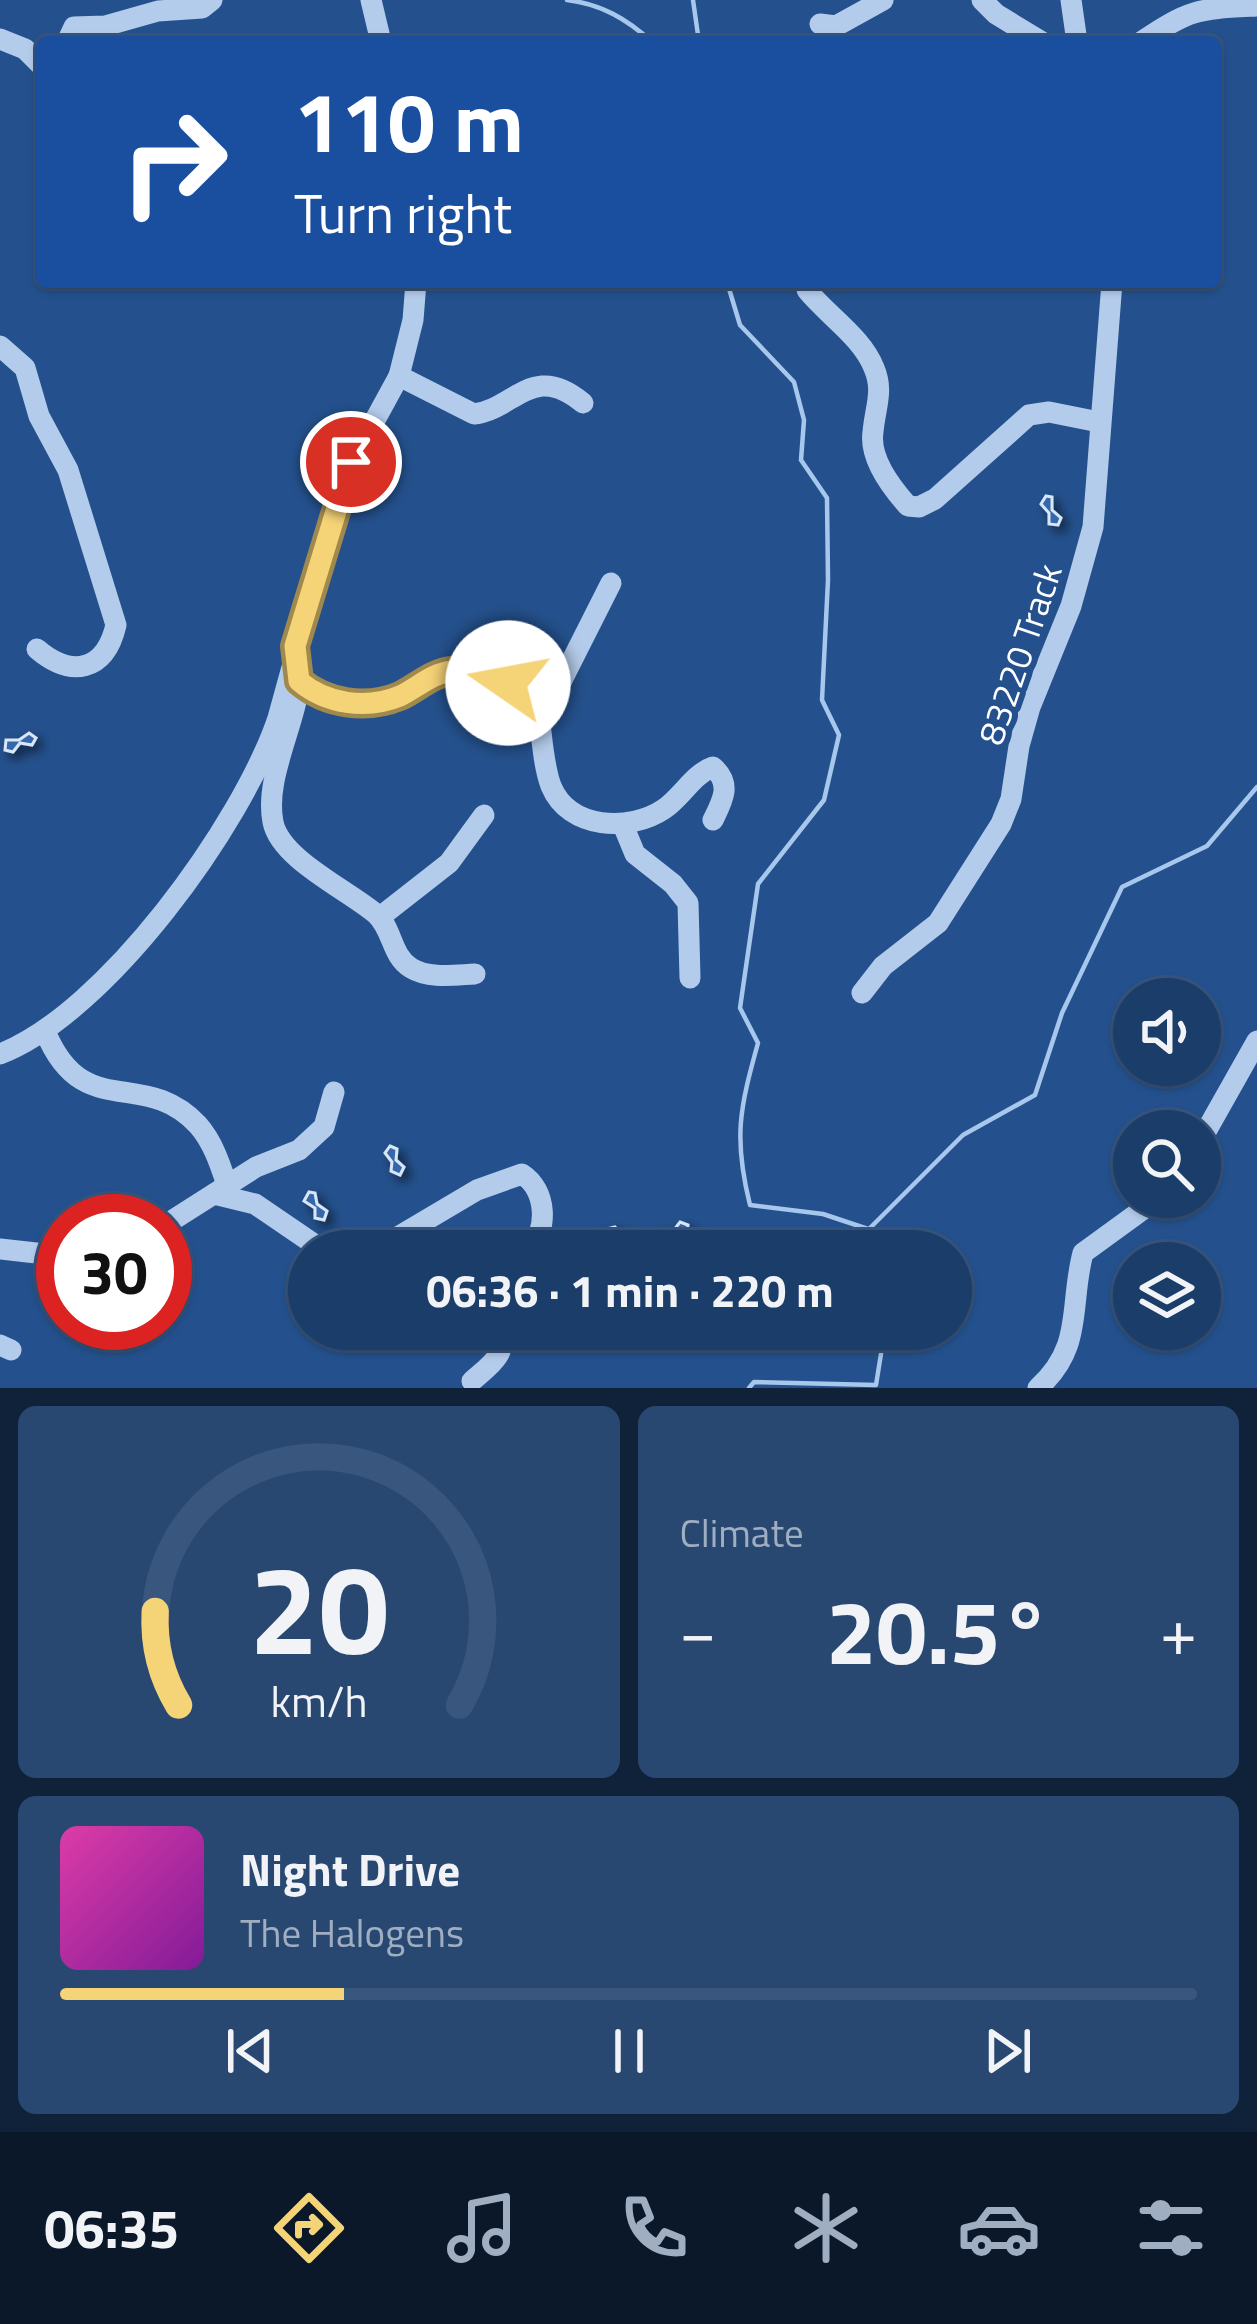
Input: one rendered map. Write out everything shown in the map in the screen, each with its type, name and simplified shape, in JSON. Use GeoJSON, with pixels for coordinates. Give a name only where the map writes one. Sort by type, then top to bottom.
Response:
{"type":"FeatureCollection","features":[{"type":"Feature","properties":{"kind":"street"},"geometry":{"type":"LineString","coordinates":[[70,36],[74,27],[202,8],[212,0]]}},
{"type":"Feature","properties":{"kind":"street"},"geometry":{"type":"LineString","coordinates":[[371,0],[380,36]]}},
{"type":"Feature","properties":{"kind":"street"},"geometry":{"type":"LineString","coordinates":[[820,24],[836,26],[884,0]]}},
{"type":"Feature","properties":{"kind":"street"},"geometry":{"type":"LineString","coordinates":[[982,0],[996,14],[1036,36]]}},
{"type":"Feature","properties":{"kind":"street"},"geometry":{"type":"LineString","coordinates":[[1071,0],[1076,34]]}},
{"type":"Feature","properties":{"kind":"street"},"geometry":{"type":"LineString","coordinates":[[1150,36],[1190,11],[1257,6]]}},
{"type":"Feature","properties":{"kind":"street"},"geometry":{"type":"LineString","coordinates":[[0,39],[36,60]]}},
{"type":"Feature","properties":{"kind":"street"},"geometry":{"type":"LineString","coordinates":[[0,1054],[45,1031],[75,1008],[167,911],[202,864],[272,737],[345,475],[399,376],[416,288]]}},
{"type":"Feature","properties":{"kind":"street","name":"83220 Track"},"geometry":{"type":"LineString","coordinates":[[862,993],[883,966],[938,922],[1006,812],[1030,707],[1090,544],[1111,288]]}},
{"type":"Feature","properties":{"kind":"street"},"geometry":{"type":"LineString","coordinates":[[807,290],[872,363],[880,394],[872,437],[875,457],[908,506],[934,500],[1029,415],[1049,412],[1100,422]]}},
{"type":"Feature","properties":{"kind":"street"},"geometry":{"type":"LineString","coordinates":[[0,346],[25,368],[39,416],[68,470],[116,625],[100,656],[80,668],[55,664],[37,649]]}},
{"type":"Feature","properties":{"kind":"street"},"geometry":{"type":"LineString","coordinates":[[399,376],[474,414],[519,392],[546,387],[565,390],[584,403]]}},
{"type":"Feature","properties":{"kind":"street"},"geometry":{"type":"LineString","coordinates":[[537,703],[560,684],[611,583]]}},
{"type":"Feature","properties":{"kind":"street"},"geometry":{"type":"LineString","coordinates":[[295,646],[299,681],[295,716],[274,788],[275,830],[304,863],[380,917],[407,966],[434,975],[475,974]]}},
{"type":"Feature","properties":{"kind":"street"},"geometry":{"type":"LineString","coordinates":[[299,681],[327,699],[374,701],[401,695],[436,675],[458,671],[508,683],[537,703],[552,787],[579,814],[623,825],[660,812],[713,767],[726,790],[713,820]]}},
{"type":"Feature","properties":{"kind":"street"},"geometry":{"type":"LineString","coordinates":[[380,917],[449,863],[484,814]]}},
{"type":"Feature","properties":{"kind":"street"},"geometry":{"type":"LineString","coordinates":[[623,825],[635,854],[673,884],[688,903],[690,978]]}},
{"type":"Feature","properties":{"kind":"street"},"geometry":{"type":"LineString","coordinates":[[45,1031],[61,1065],[80,1081],[155,1098],[187,1116],[209,1140],[220,1189]]}},
{"type":"Feature","properties":{"kind":"street"},"geometry":{"type":"LineString","coordinates":[[1218,1110],[1257,1041]]}},
{"type":"Feature","properties":{"kind":"street"},"geometry":{"type":"LineString","coordinates":[[192,1207],[256,1167],[294,1153],[314,1139],[329,1119],[334,1092]]}},
{"type":"Feature","properties":{"kind":"street"},"geometry":{"type":"LineString","coordinates":[[409,1230],[477,1190],[522,1174],[535,1187],[542,1230]]}},
{"type":"Feature","properties":{"kind":"street"},"geometry":{"type":"LineString","coordinates":[[220,1189],[255,1204],[293,1230]]}},
{"type":"Feature","properties":{"kind":"street"},"geometry":{"type":"LineString","coordinates":[[1038,1388],[1055,1372],[1069,1344],[1083,1253],[1131,1218]]}},
{"type":"Feature","properties":{"kind":"street"},"geometry":{"type":"LineString","coordinates":[[0,1250],[36,1253]]}},
{"type":"Feature","properties":{"kind":"street"},"geometry":{"type":"LineString","coordinates":[[472,1381],[502,1350]]}},
{"type":"Feature","properties":{"kind":"building"},"geometry":{"type":"Polygon","coordinates":[[[1046,496],[1052,497],[1052,510],[1061,518],[1058,525],[1049,524],[1049,513],[1041,504],[1046,496]]]}},
{"type":"Feature","properties":{"kind":"building"},"geometry":{"type":"Polygon","coordinates":[[[29,733],[36,738],[32,745],[20,743],[13,752],[5,750],[6,740],[19,740],[29,733]]]}},
{"type":"Feature","properties":{"kind":"building"},"geometry":{"type":"Polygon","coordinates":[[[390,1146],[397,1149],[396,1160],[404,1167],[400,1175],[391,1171],[392,1162],[385,1153],[390,1146]]]}},
{"type":"Feature","properties":{"kind":"building"},"geometry":{"type":"Polygon","coordinates":[[[309,1192],[315,1193],[317,1204],[327,1211],[324,1220],[315,1218],[315,1208],[304,1201],[309,1192]]]}},
{"type":"Feature","properties":{"kind":"waterway"},"geometry":{"type":"LineString","coordinates":[[567,0],[613,14],[645,36]]}},
{"type":"Feature","properties":{"kind":"waterway"},"geometry":{"type":"LineString","coordinates":[[693,0],[698,36]]}},
{"type":"Feature","properties":{"kind":"waterway"},"geometry":{"type":"LineString","coordinates":[[729,288],[740,325],[794,382],[804,420],[801,460],[827,498],[822,700],[839,735],[824,800],[758,884],[740,1008],[758,1043],[741,1123],[745,1181],[750,1205],[823,1214],[868,1230]]}},
{"type":"Feature","properties":{"kind":"waterway"},"geometry":{"type":"LineString","coordinates":[[870,1228],[963,1135],[1035,1095],[1062,1013],[1122,887],[1207,846],[1257,787]]}},
{"type":"Feature","properties":{"kind":"waterway"},"geometry":{"type":"LineString","coordinates":[[749,1388],[754,1382],[876,1385],[882,1350]]}},
{"type":"Feature","properties":{"kind":"route"},"geometry":{"type":"LineString","coordinates":[[351,462],[295,646],[299,681],[316,695],[340,702],[388,699],[447,671],[508,683]]}}]}
